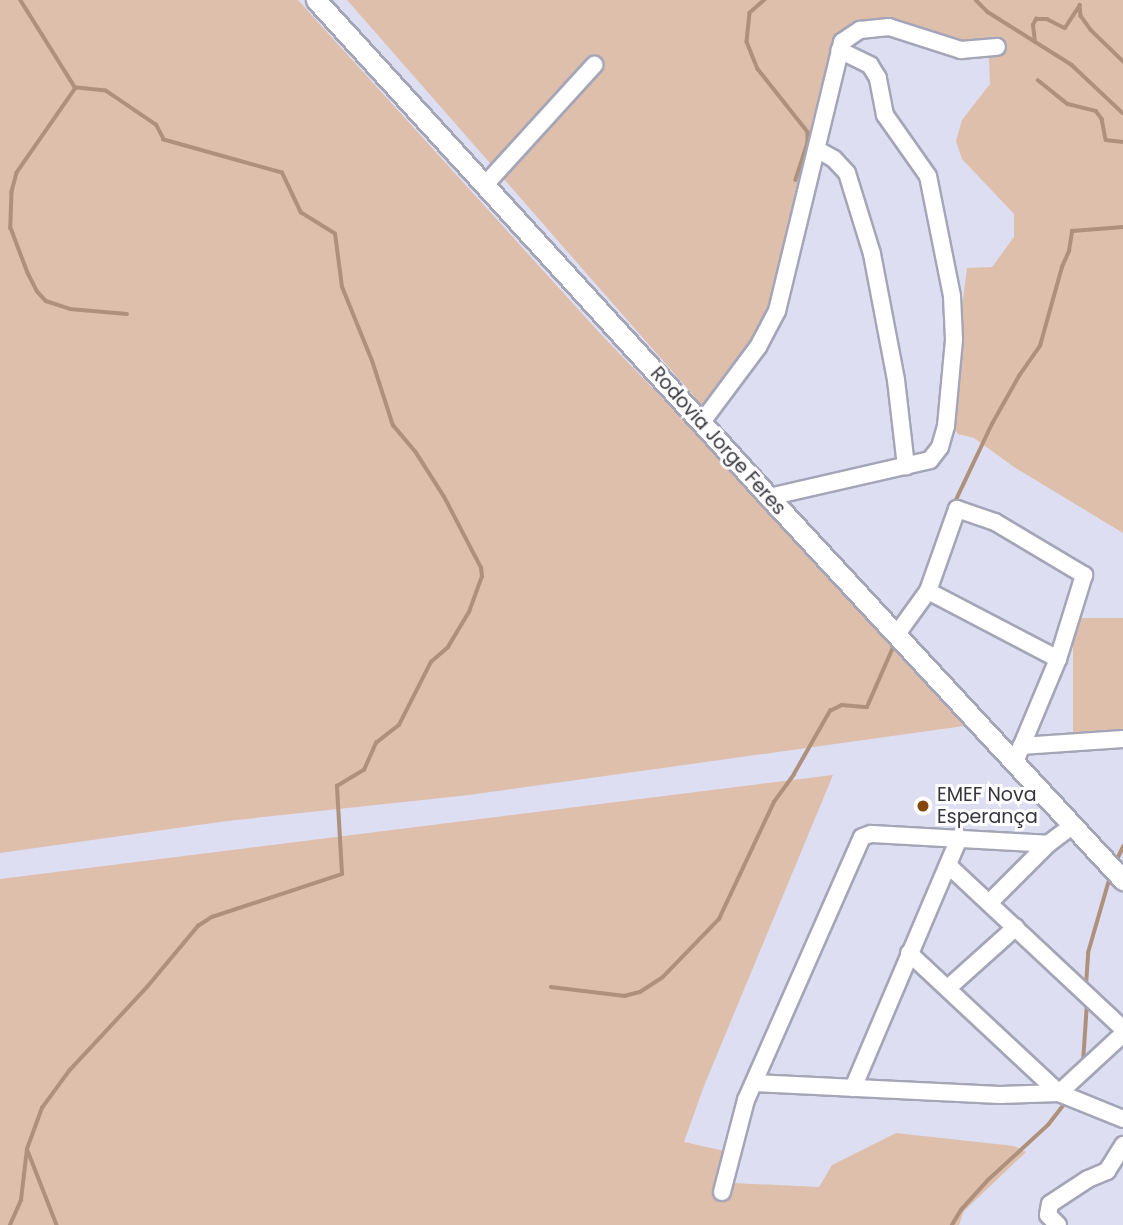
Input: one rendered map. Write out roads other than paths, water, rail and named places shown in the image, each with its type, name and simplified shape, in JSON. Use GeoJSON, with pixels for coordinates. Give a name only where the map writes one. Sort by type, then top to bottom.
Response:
{"type":"FeatureCollection","features":[{"type":"Feature","properties":{"kind":"main road","name":"Rodovia Jorge Feres"},"geometry":{"type":"LineString","coordinates":[[316,0],[768,497],[897,634],[1018,754],[1073,825],[1123,880]]}},
{"type":"Feature","properties":{"kind":"street"},"geometry":{"type":"LineString","coordinates":[[702,422],[758,347],[777,312],[818,150],[839,50],[849,36],[875,27],[903,30],[961,50],[997,47]]}},
{"type":"Feature","properties":{"kind":"street"},"geometry":{"type":"LineString","coordinates":[[768,497],[933,458],[946,426],[954,339],[949,274],[925,170],[885,115],[878,78],[870,65],[839,50]]}},
{"type":"Feature","properties":{"kind":"street"},"geometry":{"type":"LineString","coordinates":[[485,186],[594,65]]}},
{"type":"Feature","properties":{"kind":"street"},"geometry":{"type":"LineString","coordinates":[[818,150],[834,159],[847,173],[872,254],[897,380],[906,466]]}},
{"type":"Feature","properties":{"kind":"street"},"geometry":{"type":"LineString","coordinates":[[897,634],[928,591],[957,509],[995,523],[1084,575],[1058,659],[1018,754],[1119,743]]}},
{"type":"Feature","properties":{"kind":"street"},"geometry":{"type":"LineString","coordinates":[[928,591],[1058,659]]}},
{"type":"Feature","properties":{"kind":"street"},"geometry":{"type":"LineString","coordinates":[[990,902],[1048,844],[1073,825]]}},
{"type":"Feature","properties":{"kind":"street"},"geometry":{"type":"LineString","coordinates":[[722,1192],[736,1130],[754,1083],[859,840],[871,834],[1048,844]]}},
{"type":"Feature","properties":{"kind":"street"},"geometry":{"type":"LineString","coordinates":[[853,1088],[959,838]]}},
{"type":"Feature","properties":{"kind":"street"},"geometry":{"type":"LineString","coordinates":[[754,1083],[1000,1096],[1059,1093],[1123,1031],[948,865]]}},
{"type":"Feature","properties":{"kind":"street"},"geometry":{"type":"LineString","coordinates":[[948,988],[1016,927]]}},
{"type":"Feature","properties":{"kind":"street"},"geometry":{"type":"LineString","coordinates":[[909,953],[1059,1093],[1123,1119]]}},
{"type":"Feature","properties":{"kind":"street"},"geometry":{"type":"LineString","coordinates":[[1058,1225],[1048,1215],[1050,1204],[1088,1179],[1107,1171],[1123,1145]]}},
{"type":"Feature","properties":{"kind":"waterway"},"geometry":{"type":"LineString","coordinates":[[10,1225],[21,1200],[27,1149],[42,1108],[69,1071],[147,987],[198,926],[212,917],[342,874],[337,786],[364,770],[376,743],[399,725],[431,662],[448,647],[469,612],[482,577],[481,568],[444,497],[416,453],[393,426],[372,361],[342,287],[335,234],[301,213],[282,173],[164,140],[156,125],[106,91],[75,88],[20,0]]}},
{"type":"Feature","properties":{"kind":"waterway"},"geometry":{"type":"LineString","coordinates":[[765,0],[750,13],[747,42],[758,69],[808,132],[808,143],[796,180]]}},
{"type":"Feature","properties":{"kind":"waterway"},"geometry":{"type":"LineString","coordinates":[[976,0],[988,12],[1072,65],[1123,113]]}},
{"type":"Feature","properties":{"kind":"waterway"},"geometry":{"type":"LineString","coordinates":[[1035,42],[1033,25],[1036,19],[1047,19],[1065,28],[1080,5],[1081,16],[1091,30],[1123,61]]}},
{"type":"Feature","properties":{"kind":"waterway"},"geometry":{"type":"LineString","coordinates":[[1038,80],[1068,104],[1096,111],[1102,119],[1106,140],[1123,142]]}},
{"type":"Feature","properties":{"kind":"waterway"},"geometry":{"type":"LineString","coordinates":[[76,88],[17,173],[12,192],[11,228],[28,273],[37,291],[46,301],[70,309],[127,314]]}},
{"type":"Feature","properties":{"kind":"waterway"},"geometry":{"type":"LineString","coordinates":[[954,504],[992,424],[1019,376],[1040,346],[1069,251],[1072,231],[1123,227]]}},
{"type":"Feature","properties":{"kind":"waterway"},"geometry":{"type":"LineString","coordinates":[[551,987],[624,996],[640,992],[663,977],[719,919],[774,802],[794,774],[830,711],[842,705],[867,707],[895,643]]}},
{"type":"Feature","properties":{"kind":"waterway"},"geometry":{"type":"LineString","coordinates":[[1115,864],[1123,847]]}},
{"type":"Feature","properties":{"kind":"waterway"},"geometry":{"type":"LineString","coordinates":[[1086,985],[1088,953],[1110,877]]}},
{"type":"Feature","properties":{"kind":"waterway"},"geometry":{"type":"LineString","coordinates":[[1083,1062],[1087,1004]]}},
{"type":"Feature","properties":{"kind":"waterway"},"geometry":{"type":"LineString","coordinates":[[952,1225],[961,1210],[988,1180],[1048,1125],[1067,1101]]}},
{"type":"Feature","properties":{"kind":"waterway"},"geometry":{"type":"LineString","coordinates":[[28,1151],[57,1225]]}},
{"type":"Feature","properties":{"kind":"place","name":"EMEF Nova Esperança"},"geometry":{"type":"Point","coordinates":[923,806]}}]}
